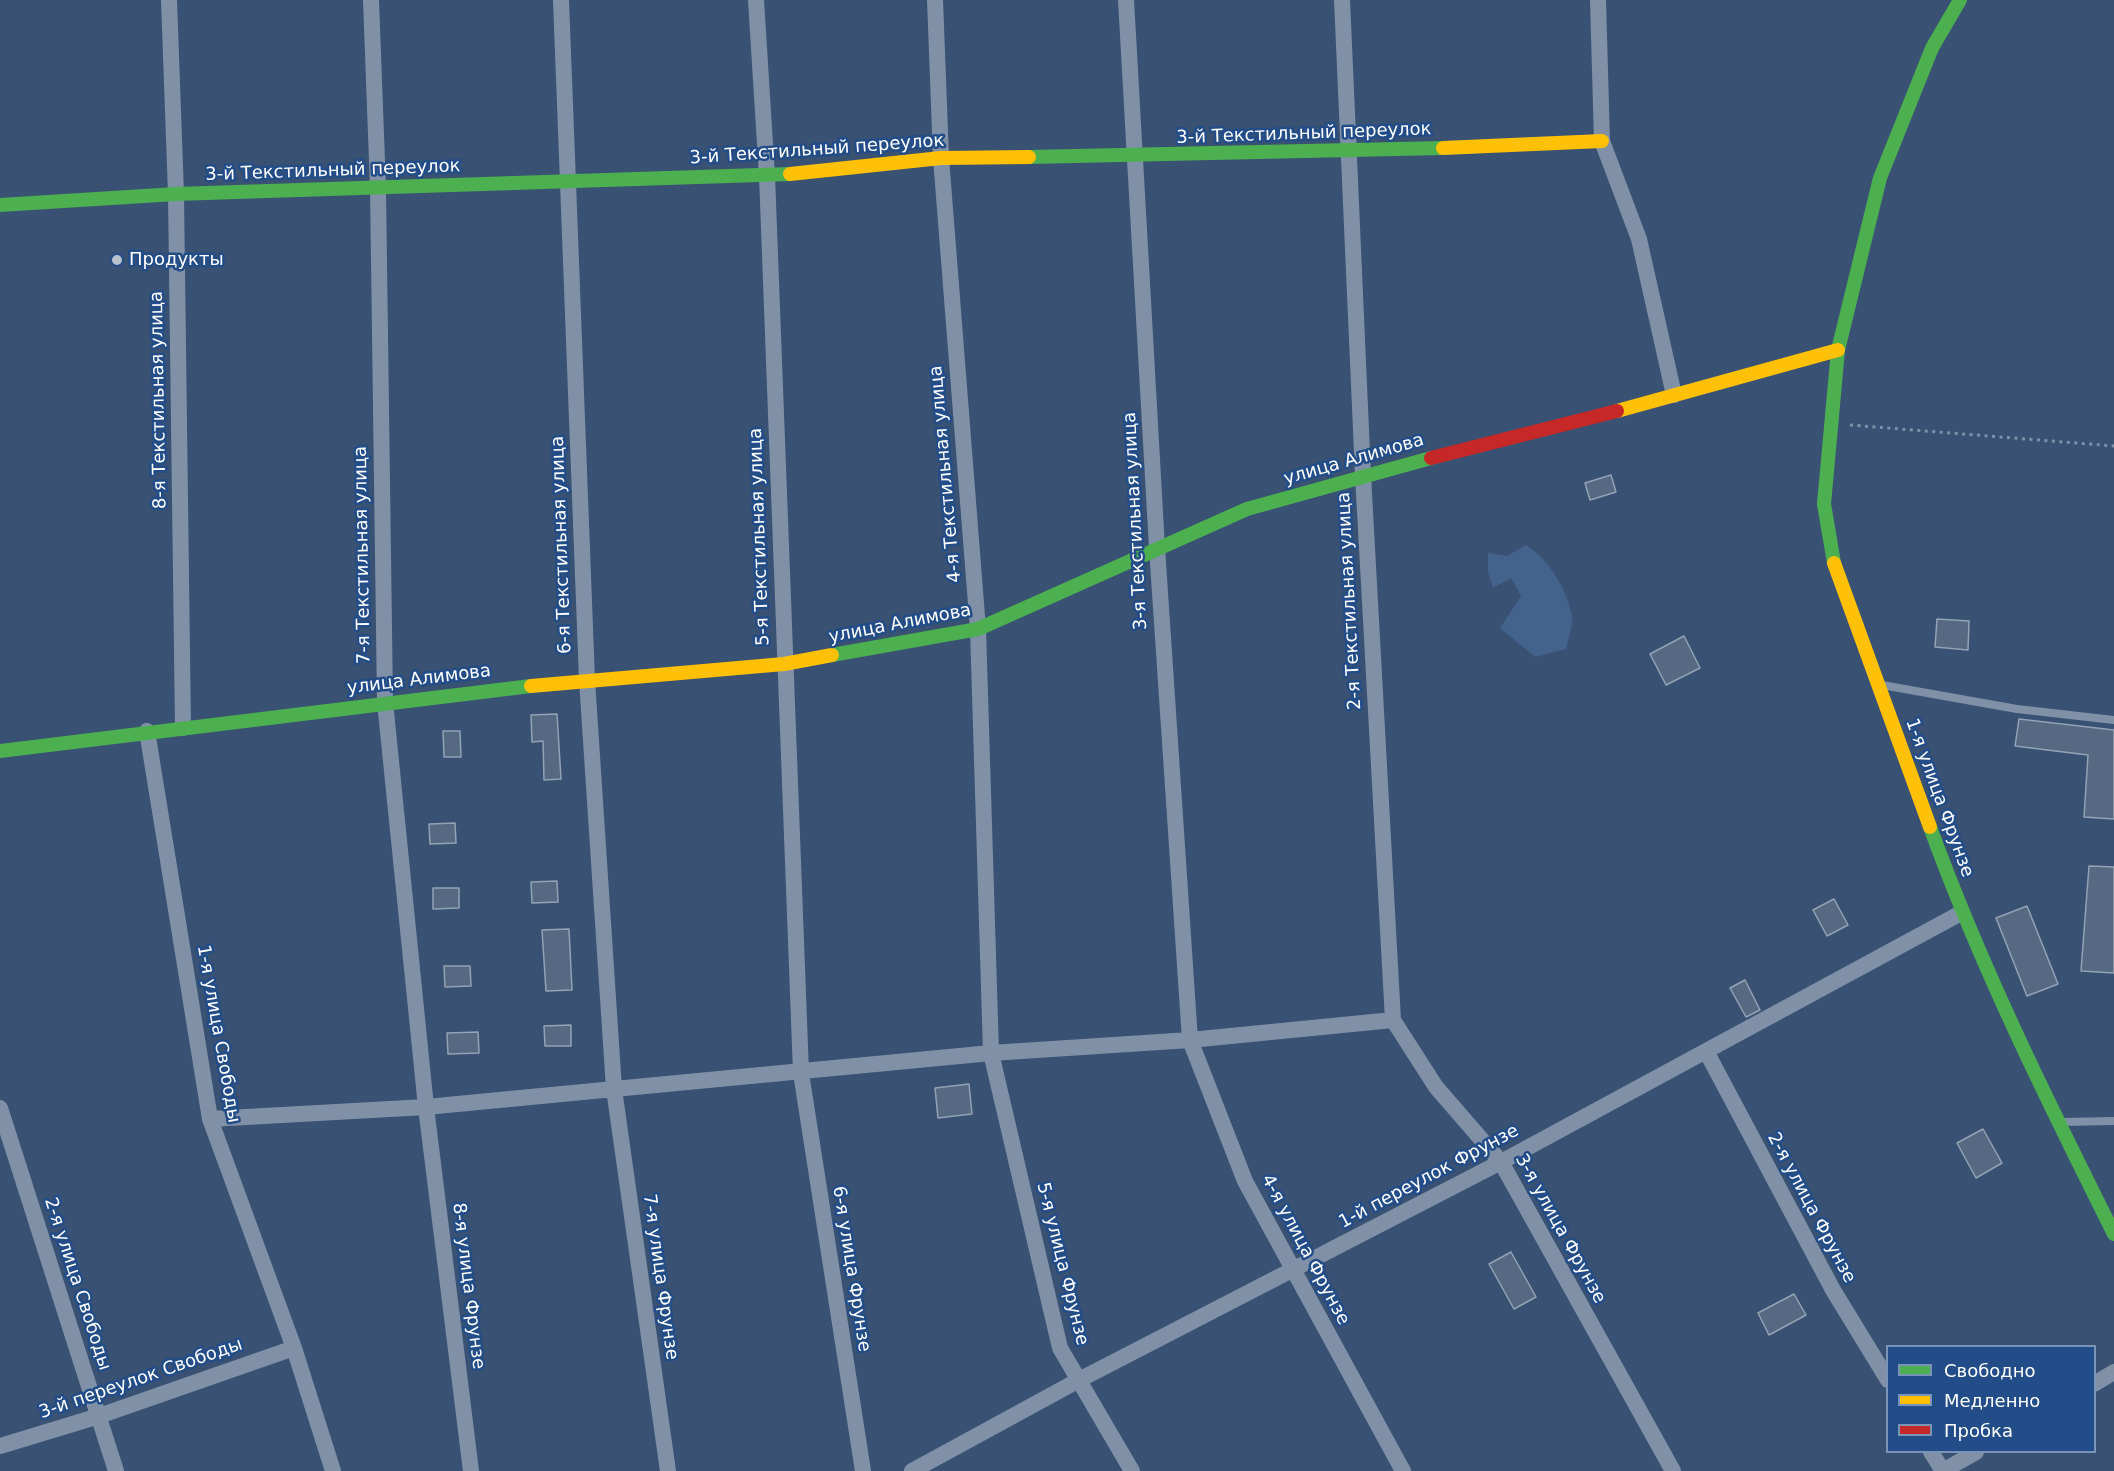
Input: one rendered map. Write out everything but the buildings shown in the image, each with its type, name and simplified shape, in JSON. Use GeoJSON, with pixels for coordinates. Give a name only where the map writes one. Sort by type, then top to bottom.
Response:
{"type":"FeatureCollection","features":[{"type":"Feature","properties":{"kind":"street","name":"8-я Текстильная улица"},"geometry":{"type":"LineString","coordinates":[[169,0],[176,194],[183,728]]}},
{"type":"Feature","properties":{"kind":"street","name":"7-я Текстильная улица"},"geometry":{"type":"LineString","coordinates":[[371,0],[378,188],[385,702],[426,1107]]}},
{"type":"Feature","properties":{"kind":"street","name":"6-я Текстильная улица"},"geometry":{"type":"LineString","coordinates":[[561,0],[587,680],[614,1089]]}},
{"type":"Feature","properties":{"kind":"street","name":"5-я Текстильная улица"},"geometry":{"type":"LineString","coordinates":[[756,0],[767,176],[801,1073]]}},
{"type":"Feature","properties":{"kind":"street","name":"4-я Текстильная улица"},"geometry":{"type":"LineString","coordinates":[[935,0],[941,158],[978,629],[991,1053]]}},
{"type":"Feature","properties":{"kind":"street","name":"3-я Текстильная улица"},"geometry":{"type":"LineString","coordinates":[[1126,0],[1156,548],[1190,1040]]}},
{"type":"Feature","properties":{"kind":"street","name":"2-я Текстильная улица"},"geometry":{"type":"LineString","coordinates":[[1342,0],[1363,475],[1394,1020]]}},
{"type":"Feature","properties":{"kind":"street"},"geometry":{"type":"LineString","coordinates":[[1598,0],[1602,141],[1639,239],[1674,395]]}},
{"type":"Feature","properties":{"kind":"street","name":"1-я улица Фрунзе"},"geometry":{"type":"LineString","coordinates":[[1960,0],[1932,48],[1880,177],[1838,350],[1829,424],[1824,504],[1835,567],[1961,913],[2058,1122],[2110,1216],[2114,1234]]}},
{"type":"Feature","properties":{"kind":"street","name":"3-й Текстильный переулок"},"geometry":{"type":"LineString","coordinates":[[0,205],[176,194],[767,176],[941,158],[1135,157],[1350,152],[1602,141]]}},
{"type":"Feature","properties":{"kind":"street","name":"улица Алимова"},"geometry":{"type":"LineString","coordinates":[[0,751],[385,702],[587,680],[784,664],[978,629],[1247,509],[1363,475],[1838,350]]}},
{"type":"Feature","properties":{"kind":"street","name":"1-я улица Свободы"},"geometry":{"type":"LineString","coordinates":[[147,731],[210,1119],[294,1348],[333,1471]]}},
{"type":"Feature","properties":{"kind":"street","name":"1-й переулок Фрунзе"},"geometry":{"type":"LineString","coordinates":[[912,1471],[1078,1380],[1501,1162],[1961,913]]}},
{"type":"Feature","properties":{"kind":"street"},"geometry":{"type":"LineString","coordinates":[[210,1119],[426,1107],[801,1073],[991,1053],[1190,1040],[1394,1020]]}},
{"type":"Feature","properties":{"kind":"street","name":"3-я улица Фрунзе"},"geometry":{"type":"LineString","coordinates":[[1394,1020],[1436,1087],[1501,1162],[1673,1471]]}},
{"type":"Feature","properties":{"kind":"street","name":"4-я улица Фрунзе"},"geometry":{"type":"LineString","coordinates":[[1190,1040],[1245,1181],[1403,1471]]}},
{"type":"Feature","properties":{"kind":"street","name":"2-я улица Фрунзе"},"geometry":{"type":"LineString","coordinates":[[1706,1051],[1833,1290],[1886,1378]]}},
{"type":"Feature","properties":{"kind":"street","name":"5-я улица Фрунзе"},"geometry":{"type":"LineString","coordinates":[[991,1053],[1060,1348],[1132,1471]]}},
{"type":"Feature","properties":{"kind":"street","name":"6-я улица Фрунзе"},"geometry":{"type":"LineString","coordinates":[[801,1073],[863,1471]]}},
{"type":"Feature","properties":{"kind":"street","name":"7-я улица Фрунзе"},"geometry":{"type":"LineString","coordinates":[[614,1089],[668,1471]]}},
{"type":"Feature","properties":{"kind":"street","name":"8-я улица Фрунзе"},"geometry":{"type":"LineString","coordinates":[[426,1107],[471,1471]]}},
{"type":"Feature","properties":{"kind":"street","name":"2-я улица Свободы"},"geometry":{"type":"LineString","coordinates":[[0,1108],[116,1471]]}},
{"type":"Feature","properties":{"kind":"street","name":"3-й переулок Свободы"},"geometry":{"type":"LineString","coordinates":[[0,1446],[99,1416],[294,1348]]}},
{"type":"Feature","properties":{"kind":"street"},"geometry":{"type":"LineString","coordinates":[[2096,1383],[2114,1372]]}},
{"type":"Feature","properties":{"kind":"street"},"geometry":{"type":"LineString","coordinates":[[1932,1453],[1943,1471],[1975,1453]]}},
{"type":"Feature","properties":{"kind":"lane"},"geometry":{"type":"LineString","coordinates":[[1879,685],[2017,709],[2114,720]]}},
{"type":"Feature","properties":{"kind":"lane"},"geometry":{"type":"LineString","coordinates":[[2058,1122],[2114,1121]]}},
{"type":"Feature","properties":{"kind":"path"},"geometry":{"type":"LineString","coordinates":[[1829,424],[2114,446]]}},
{"type":"Feature","properties":{"kind":"water"},"geometry":{"type":"Polygon","coordinates":[[[1526,545],[1542,558],[1556,576],[1566,595],[1572,616],[1566,649],[1535,657],[1500,628],[1521,596],[1511,578],[1493,588],[1488,572],[1488,553],[1507,556],[1526,545]]]}},
{"type":"Feature","properties":{"kind":"traffic: fast"},"geometry":{"type":"LineString","coordinates":[[1834,563],[1824,504],[1838,350],[1880,178],[1932,48],[1960,0]]}},
{"type":"Feature","properties":{"kind":"traffic: fast"},"geometry":{"type":"LineString","coordinates":[[1029,157],[1443,148]]}},
{"type":"Feature","properties":{"kind":"traffic: fast"},"geometry":{"type":"LineString","coordinates":[[0,205],[176,194],[790,174]]}},
{"type":"Feature","properties":{"kind":"traffic: fast"},"geometry":{"type":"LineString","coordinates":[[832,655],[978,629],[1247,509],[1431,458]]}},
{"type":"Feature","properties":{"kind":"traffic: fast"},"geometry":{"type":"LineString","coordinates":[[0,751],[531,686]]}},
{"type":"Feature","properties":{"kind":"traffic: fast"},"geometry":{"type":"LineString","coordinates":[[1930,827],[1993,982],[2114,1234]]}},
{"type":"Feature","properties":{"kind":"traffic: slow"},"geometry":{"type":"LineString","coordinates":[[1443,148],[1602,141]]}},
{"type":"Feature","properties":{"kind":"traffic: slow"},"geometry":{"type":"LineString","coordinates":[[790,174],[941,158],[1029,157]]}},
{"type":"Feature","properties":{"kind":"traffic: slow"},"geometry":{"type":"LineString","coordinates":[[1617,411],[1838,350]]}},
{"type":"Feature","properties":{"kind":"traffic: slow"},"geometry":{"type":"LineString","coordinates":[[1834,563],[1930,827]]}},
{"type":"Feature","properties":{"kind":"traffic: slow"},"geometry":{"type":"LineString","coordinates":[[531,686],[784,664],[832,655]]}},
{"type":"Feature","properties":{"kind":"traffic: jam"},"geometry":{"type":"LineString","coordinates":[[1431,458],[1617,411]]}},
{"type":"Feature","properties":{"kind":"place","name":"Продукты"},"geometry":{"type":"Point","coordinates":[117,260]}}]}
